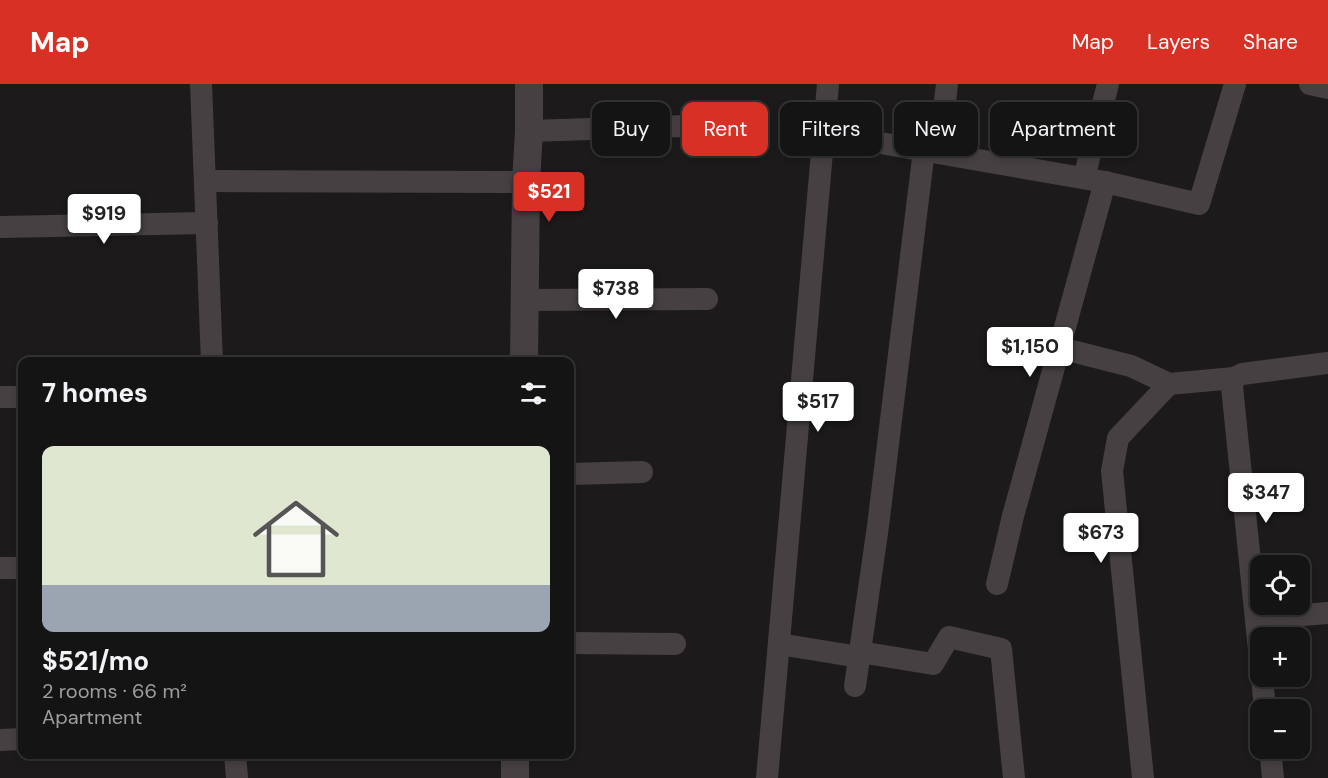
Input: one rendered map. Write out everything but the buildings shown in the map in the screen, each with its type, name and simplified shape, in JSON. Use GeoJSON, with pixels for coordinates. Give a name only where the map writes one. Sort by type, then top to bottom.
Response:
{"type":"FeatureCollection","features":[{"type":"Feature","properties":{"kind":"street"},"geometry":{"type":"LineString","coordinates":[[201,84],[212,357]]}},
{"type":"Feature","properties":{"kind":"street"},"geometry":{"type":"LineString","coordinates":[[524,357],[529,84]]}},
{"type":"Feature","properties":{"kind":"street"},"geometry":{"type":"LineString","coordinates":[[827,102],[828,84]]}},
{"type":"Feature","properties":{"kind":"street"},"geometry":{"type":"LineString","coordinates":[[943,102],[947,84]]}},
{"type":"Feature","properties":{"kind":"street"},"geometry":{"type":"LineString","coordinates":[[997,585],[1013,516],[1060,348],[1094,180],[1108,84]]}},
{"type":"Feature","properties":{"kind":"street"},"geometry":{"type":"LineString","coordinates":[[960,156],[1094,180],[1199,204],[1235,84]]}},
{"type":"Feature","properties":{"kind":"street"},"geometry":{"type":"LineString","coordinates":[[1310,84],[1328,88]]}},
{"type":"Feature","properties":{"kind":"street"},"geometry":{"type":"LineString","coordinates":[[529,131],[682,126]]}},
{"type":"Feature","properties":{"kind":"street"},"geometry":{"type":"LineString","coordinates":[[767,778],[822,156]]}},
{"type":"Feature","properties":{"kind":"street"},"geometry":{"type":"LineString","coordinates":[[855,686],[931,156]]}},
{"type":"Feature","properties":{"kind":"street"},"geometry":{"type":"LineString","coordinates":[[205,181],[526,182]]}},
{"type":"Feature","properties":{"kind":"street"},"geometry":{"type":"LineString","coordinates":[[0,227],[207,223]]}},
{"type":"Feature","properties":{"kind":"street"},"geometry":{"type":"LineString","coordinates":[[525,300],[707,299]]}},
{"type":"Feature","properties":{"kind":"street"},"geometry":{"type":"LineString","coordinates":[[1060,348],[1131,366],[1169,384],[1234,378],[1242,374],[1328,363]]}},
{"type":"Feature","properties":{"kind":"street"},"geometry":{"type":"LineString","coordinates":[[1234,378],[1232,387],[1257,627]]}},
{"type":"Feature","properties":{"kind":"street"},"geometry":{"type":"LineString","coordinates":[[1143,778],[1112,471],[1118,438],[1169,384]]}},
{"type":"Feature","properties":{"kind":"street"},"geometry":{"type":"LineString","coordinates":[[0,397],[18,397]]}},
{"type":"Feature","properties":{"kind":"street"},"geometry":{"type":"LineString","coordinates":[[574,474],[642,472]]}},
{"type":"Feature","properties":{"kind":"street"},"geometry":{"type":"LineString","coordinates":[[0,568],[18,568]]}},
{"type":"Feature","properties":{"kind":"street"},"geometry":{"type":"LineString","coordinates":[[1256,619],[1328,613]]}},
{"type":"Feature","properties":{"kind":"street"},"geometry":{"type":"LineString","coordinates":[[779,644],[933,664],[949,637],[1001,649],[1014,778]]}},
{"type":"Feature","properties":{"kind":"street"},"geometry":{"type":"LineString","coordinates":[[574,642],[675,645]]}},
{"type":"Feature","properties":{"kind":"street"},"geometry":{"type":"LineString","coordinates":[[0,740],[18,740]]}},
{"type":"Feature","properties":{"kind":"street"},"geometry":{"type":"LineString","coordinates":[[235,759],[237,778]]}},
{"type":"Feature","properties":{"kind":"street"},"geometry":{"type":"LineString","coordinates":[[515,759],[515,778]]}},
{"type":"Feature","properties":{"kind":"street"},"geometry":{"type":"LineString","coordinates":[[1271,759],[1273,778]]}}]}
